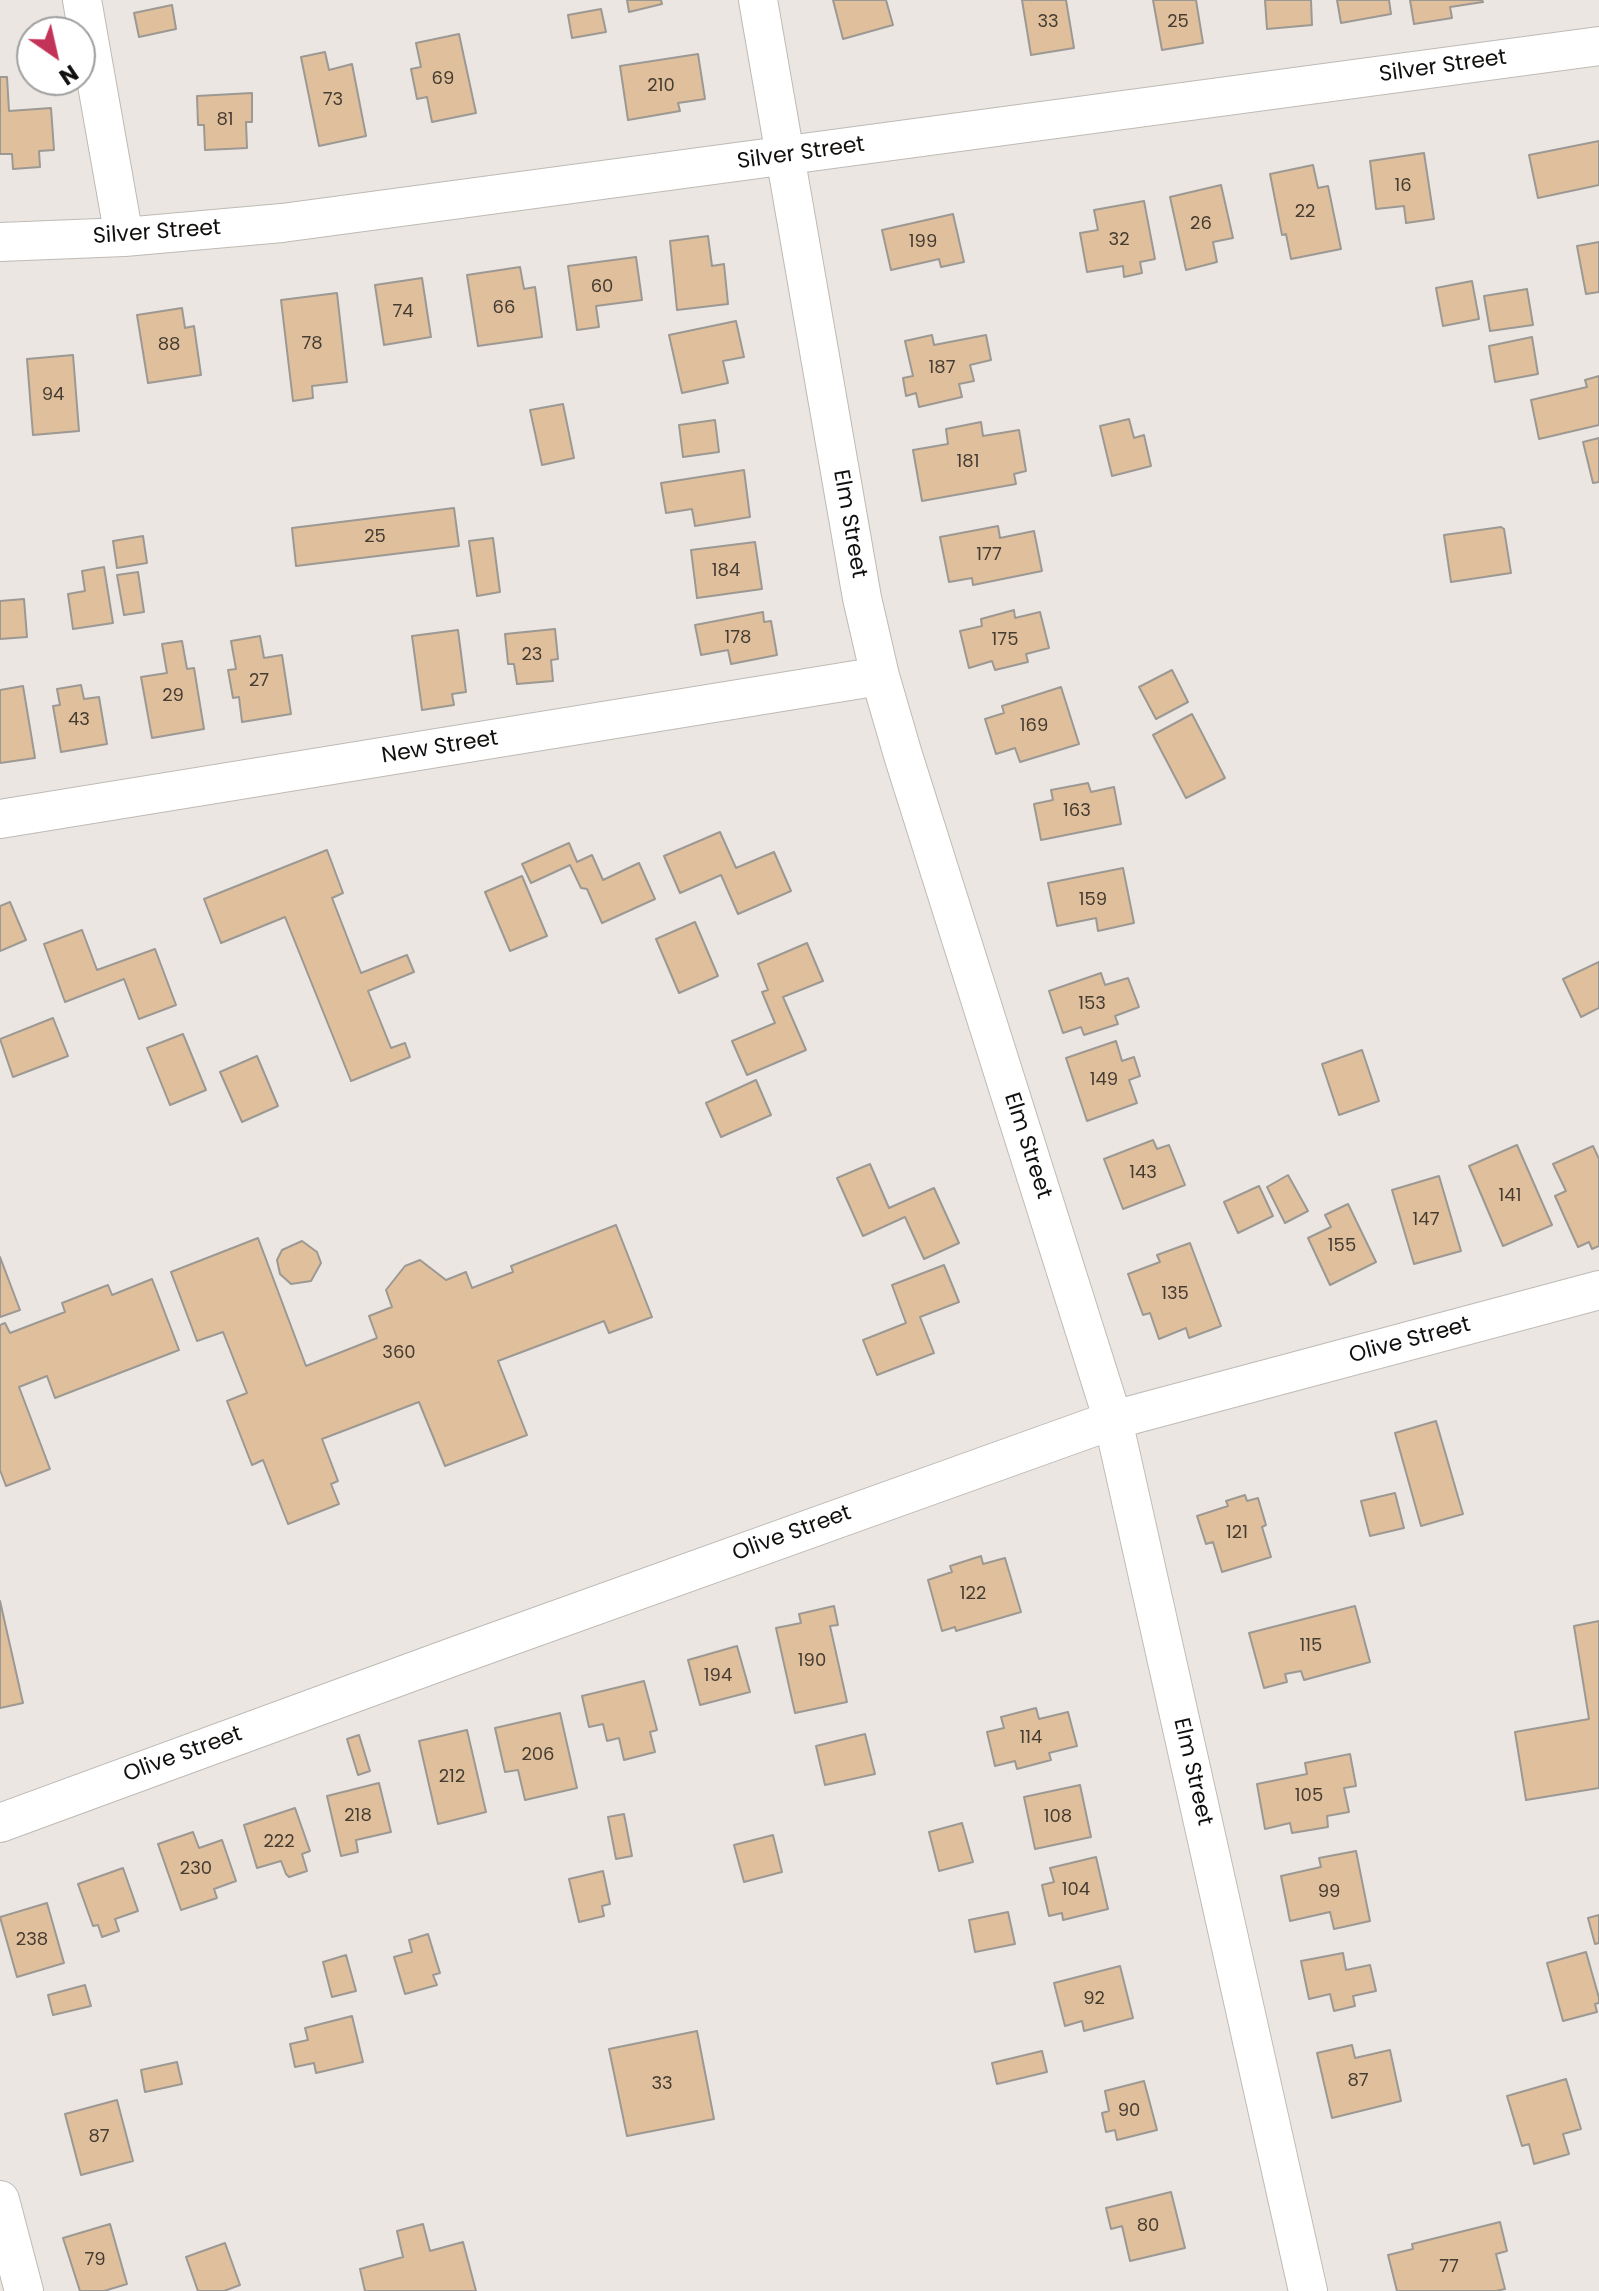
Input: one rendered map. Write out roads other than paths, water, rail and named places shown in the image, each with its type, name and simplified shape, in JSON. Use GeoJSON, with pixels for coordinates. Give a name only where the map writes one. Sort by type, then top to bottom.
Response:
{"type":"FeatureCollection","features":[{"type":"Feature","properties":{"kind":"street"},"geometry":{"type":"LineString","coordinates":[[82,0],[124,237]]}},
{"type":"Feature","properties":{"kind":"street","name":"Elm Street"},"geometry":{"type":"LineString","coordinates":[[758,0],[862,598],[880,676],[1113,1420],[1308,2291]]}},
{"type":"Feature","properties":{"kind":"street","name":"Silver Street"},"geometry":{"type":"LineString","coordinates":[[0,242],[124,237],[282,223],[1599,46]]}},
{"type":"Feature","properties":{"kind":"street","name":"New Street"},"geometry":{"type":"LineString","coordinates":[[0,819],[880,676]]}},
{"type":"Feature","properties":{"kind":"street","name":"Olive Street"},"geometry":{"type":"LineString","coordinates":[[0,1823],[492,1642],[1113,1420],[1599,1290]]}},
{"type":"Feature","properties":{"kind":"street"},"geometry":{"type":"LineString","coordinates":[[0,2200],[24,2291]]}}]}
